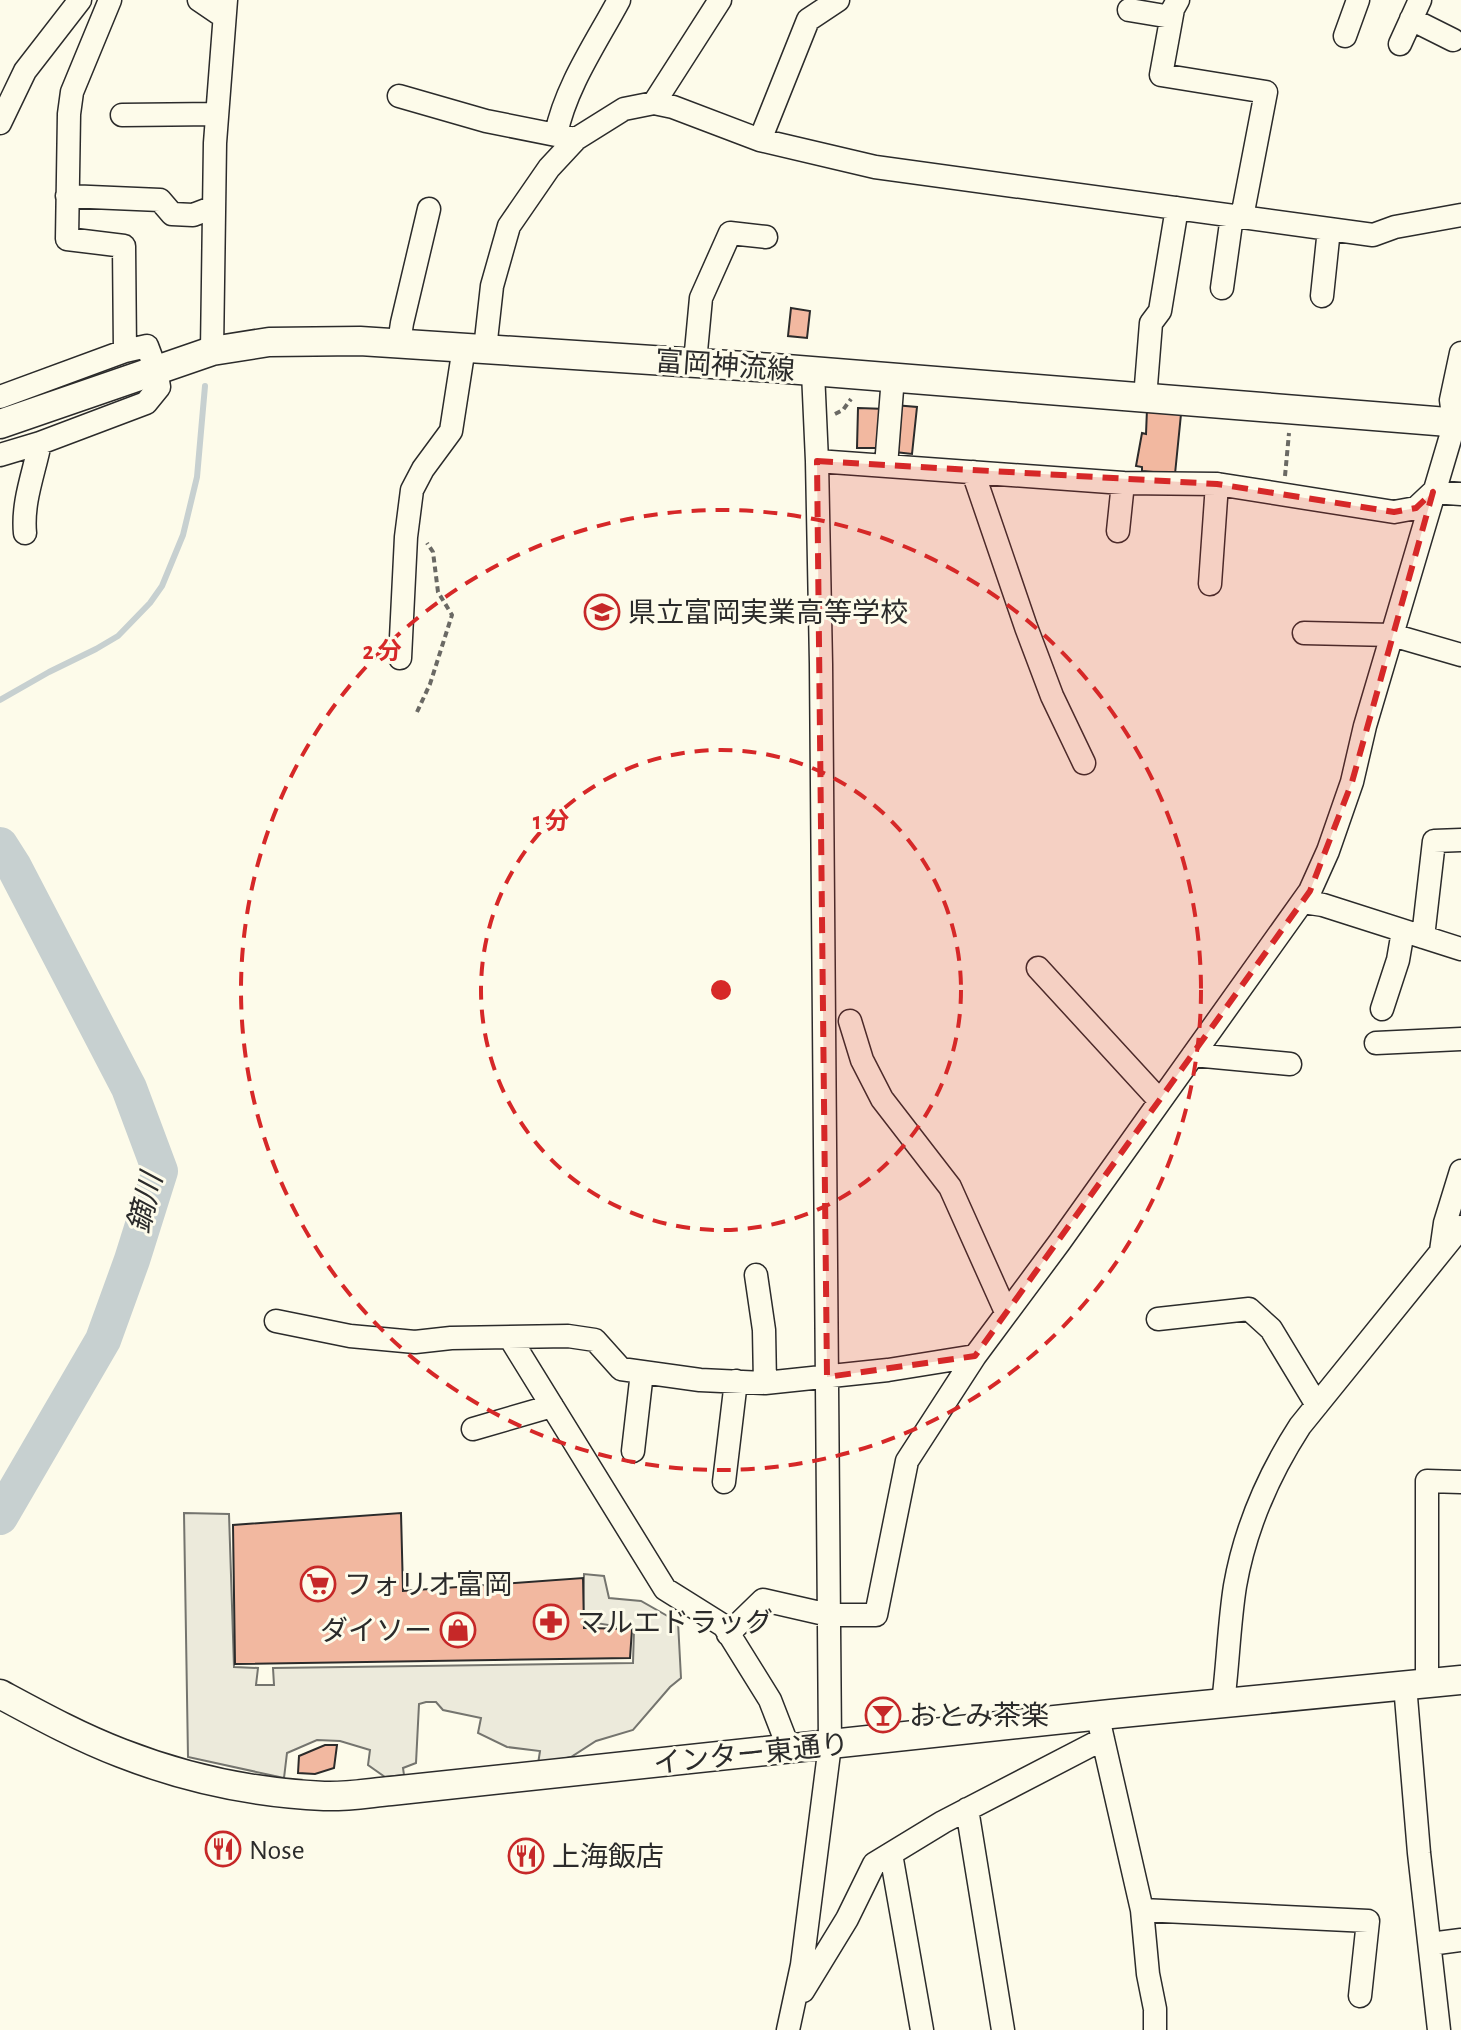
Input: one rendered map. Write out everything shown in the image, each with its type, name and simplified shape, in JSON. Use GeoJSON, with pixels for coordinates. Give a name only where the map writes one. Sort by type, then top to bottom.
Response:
{"type":"FeatureCollection","features":[{"type":"Feature","properties":{"kind":"main road","name":"富岡神流線"},"geometry":{"type":"LineString","coordinates":[[11,420],[212,351],[269,342],[360,341],[695,362],[1457,423]]}},
{"type":"Feature","properties":{"kind":"main road","name":"インター東通り"},"geometry":{"type":"LineString","coordinates":[[0,1694],[120,1753],[189,1776],[262,1790],[326,1796],[830,1745],[1107,1727],[1223,1703],[1461,1680]]}},
{"type":"Feature","properties":{"kind":"street"},"geometry":{"type":"LineString","coordinates":[[0,123],[25,71],[80,0]]}},
{"type":"Feature","properties":{"kind":"street"},"geometry":{"type":"LineString","coordinates":[[110,0],[72,92],[67,239],[124,246],[125,351]]}},
{"type":"Feature","properties":{"kind":"street"},"geometry":{"type":"LineString","coordinates":[[199,0],[225,9],[217,114],[212,351]]}},
{"type":"Feature","properties":{"kind":"street"},"geometry":{"type":"LineString","coordinates":[[400,658],[406,537],[412,490],[423,469],[451,431],[462,360],[476,348],[509,226],[549,168],[566,136],[559,117],[619,0]]}},
{"type":"Feature","properties":{"kind":"street"},"geometry":{"type":"LineString","coordinates":[[654,103],[720,0]]}},
{"type":"Feature","properties":{"kind":"street"},"geometry":{"type":"LineString","coordinates":[[760,140],[808,20],[838,0]]}},
{"type":"Feature","properties":{"kind":"street"},"geometry":{"type":"LineString","coordinates":[[1345,36],[1358,0]]}},
{"type":"Feature","properties":{"kind":"street"},"geometry":{"type":"LineString","coordinates":[[1129,10],[1174,8],[1161,75],[1266,92],[1222,288]]}},
{"type":"Feature","properties":{"kind":"street"},"geometry":{"type":"LineString","coordinates":[[1400,44],[1416,10],[1453,40]]}},
{"type":"Feature","properties":{"kind":"street"},"geometry":{"type":"LineString","coordinates":[[399,96],[486,121],[566,136],[624,109],[654,103],[673,107],[760,140],[875,167],[1373,235],[1395,227],[1461,215]]}},
{"type":"Feature","properties":{"kind":"street"},"geometry":{"type":"LineString","coordinates":[[122,115],[217,114]]}},
{"type":"Feature","properties":{"kind":"street"},"geometry":{"type":"LineString","coordinates":[[67,196],[160,200],[172,214],[193,215],[214,207]]}},
{"type":"Feature","properties":{"kind":"street"},"geometry":{"type":"LineString","coordinates":[[1145,398],[1151,323],[1160,311],[1177,208]]}},
{"type":"Feature","properties":{"kind":"street"},"geometry":{"type":"LineString","coordinates":[[399,343],[429,209]]}},
{"type":"Feature","properties":{"kind":"street"},"geometry":{"type":"LineString","coordinates":[[1322,296],[1329,229]]}},
{"type":"Feature","properties":{"kind":"street"},"geometry":{"type":"LineString","coordinates":[[695,362],[701,298],[730,233],[766,237]]}},
{"type":"Feature","properties":{"kind":"street"},"geometry":{"type":"LineString","coordinates":[[0,397],[125,351],[147,346],[159,387],[146,403],[0,455]]}},
{"type":"Feature","properties":{"kind":"street"},"geometry":{"type":"LineString","coordinates":[[728,1634],[763,1600],[829,1615],[876,1615],[907,1461],[1006,1312],[1310,891],[1328,851],[1352,782],[1365,726],[1433,492],[1457,423],[1451,400],[1461,353]]}},
{"type":"Feature","properties":{"kind":"street"},"geometry":{"type":"LineString","coordinates":[[788,2030],[802,1965],[830,1745],[821,680],[813,372]]}},
{"type":"Feature","properties":{"kind":"street"},"geometry":{"type":"LineString","coordinates":[[886,466],[893,377]]}},
{"type":"Feature","properties":{"kind":"street"},"geometry":{"type":"LineString","coordinates":[[25,533],[25,501],[40,443]]}},
{"type":"Feature","properties":{"kind":"street"},"geometry":{"type":"LineString","coordinates":[[817,461],[1123,483],[1217,484],[1394,512],[1416,508],[1433,492],[1461,494]]}},
{"type":"Feature","properties":{"kind":"street"},"geometry":{"type":"LineString","coordinates":[[973,472],[1052,696],[1084,763]]}},
{"type":"Feature","properties":{"kind":"street"},"geometry":{"type":"LineString","coordinates":[[1118,531],[1123,483]]}},
{"type":"Feature","properties":{"kind":"street"},"geometry":{"type":"LineString","coordinates":[[1210,584],[1217,484]]}},
{"type":"Feature","properties":{"kind":"street"},"geometry":{"type":"LineString","coordinates":[[1304,633],[1392,635],[1461,655]]}},
{"type":"Feature","properties":{"kind":"street"},"geometry":{"type":"LineString","coordinates":[[1382,1009],[1398,960],[1413,934],[1434,841],[1461,840]]}},
{"type":"Feature","properties":{"kind":"street"},"geometry":{"type":"LineString","coordinates":[[1303,902],[1323,905],[1461,949]]}},
{"type":"Feature","properties":{"kind":"street"},"geometry":{"type":"LineString","coordinates":[[1038,968],[1160,1101]]}},
{"type":"Feature","properties":{"kind":"street"},"geometry":{"type":"LineString","coordinates":[[850,1021],[862,1060],[882,1099],[950,1187],[1006,1312]]}},
{"type":"Feature","properties":{"kind":"street"},"geometry":{"type":"LineString","coordinates":[[1376,1043],[1461,1039]]}},
{"type":"Feature","properties":{"kind":"street"},"geometry":{"type":"LineString","coordinates":[[1193,1055],[1290,1064]]}},
{"type":"Feature","properties":{"kind":"street"},"geometry":{"type":"LineString","coordinates":[[1441,1253],[1445,1223],[1461,1171]]}},
{"type":"Feature","properties":{"kind":"street"},"geometry":{"type":"LineString","coordinates":[[1223,1703],[1235,1585],[1251,1524],[1280,1458],[1300,1426],[1461,1227]]}},
{"type":"Feature","properties":{"kind":"street"},"geometry":{"type":"LineString","coordinates":[[756,1275],[764,1330],[765,1383]]}},
{"type":"Feature","properties":{"kind":"street"},"geometry":{"type":"LineString","coordinates":[[1158,1319],[1249,1309],[1271,1329],[1317,1405]]}},
{"type":"Feature","properties":{"kind":"street"},"geometry":{"type":"LineString","coordinates":[[276,1321],[350,1336],[415,1342],[451,1338],[568,1336],[595,1340],[621,1369],[700,1380],[765,1383],[975,1356]]}},
{"type":"Feature","properties":{"kind":"street"},"geometry":{"type":"LineString","coordinates":[[510,1338],[665,1589],[724,1626],[770,1700],[789,1749]]}},
{"type":"Feature","properties":{"kind":"street"},"geometry":{"type":"LineString","coordinates":[[633,1451],[642,1372]]}},
{"type":"Feature","properties":{"kind":"street"},"geometry":{"type":"LineString","coordinates":[[724,1482],[736,1381]]}},
{"type":"Feature","properties":{"kind":"street"},"geometry":{"type":"LineString","coordinates":[[473,1429],[552,1406]]}},
{"type":"Feature","properties":{"kind":"street"},"geometry":{"type":"LineString","coordinates":[[1439,2030],[1419,1853],[1416,1684],[1425,1648],[1427,1481],[1461,1482]]}},
{"type":"Feature","properties":{"kind":"street"},"geometry":{"type":"LineString","coordinates":[[794,2006],[847,1919],[874,1864],[1107,1727],[1142,1910],[1155,2030]]}},
{"type":"Feature","properties":{"kind":"street"},"geometry":{"type":"LineString","coordinates":[[967,1809],[1003,2030]]}},
{"type":"Feature","properties":{"kind":"street"},"geometry":{"type":"LineString","coordinates":[[891,1854],[922,2030]]}},
{"type":"Feature","properties":{"kind":"street"},"geometry":{"type":"LineString","coordinates":[[1142,1910],[1368,1921],[1360,1996]]}},
{"type":"Feature","properties":{"kind":"street"},"geometry":{"type":"LineString","coordinates":[[1430,1944],[1461,1940]]}},
{"type":"Feature","properties":{"kind":"path"},"geometry":{"type":"LineString","coordinates":[[1283,495],[1291,410]]}},
{"type":"Feature","properties":{"kind":"path"},"geometry":{"type":"LineString","coordinates":[[406,537],[426,541],[433,552],[438,592],[452,615],[430,684],[417,712]]}},
{"type":"Feature","properties":{"kind":"highlighted area"},"geometry":{"type":"Polygon","coordinates":[[[817,461],[1217,484],[1394,512],[1416,508],[1433,492],[1352,782],[1310,891],[975,1356],[827,1377],[817,461]]]}},
{"type":"Feature","properties":{"kind":"shaded area"},"geometry":{"type":"Polygon","coordinates":[[[184,1513],[229,1514],[234,1667],[258,1668],[256,1685],[274,1685],[273,1668],[633,1663],[634,1629],[583,1621],[584,1574],[604,1576],[609,1598],[641,1601],[678,1622],[681,1678],[633,1730],[596,1741],[571,1757],[538,1764],[540,1751],[507,1747],[478,1733],[481,1718],[443,1710],[436,1702],[419,1704],[416,1763],[403,1768],[404,1775],[385,1777],[368,1765],[370,1750],[340,1741],[317,1740],[287,1753],[284,1778],[188,1757],[184,1513]]]}},
{"type":"Feature","properties":{"kind":"building"},"geometry":{"type":"Polygon","coordinates":[[[791,308],[810,311],[807,338],[788,336],[791,308]]]}},
{"type":"Feature","properties":{"kind":"building"},"geometry":{"type":"Polygon","coordinates":[[[894,405],[917,407],[912,454],[895,452],[894,405]]]}},
{"type":"Feature","properties":{"kind":"building"},"geometry":{"type":"Polygon","coordinates":[[[858,408],[886,409],[886,448],[857,448],[858,408]]]}},
{"type":"Feature","properties":{"kind":"building"},"geometry":{"type":"Polygon","coordinates":[[[1147,409],[1181,414],[1175,474],[1142,471],[1142,467],[1136,466],[1142,433],[1146,434],[1147,409]]]}},
{"type":"Feature","properties":{"kind":"building","name":"フォリオ富岡"},"geometry":{"type":"Polygon","coordinates":[[[401,1513],[403,1591],[583,1578],[584,1628],[632,1629],[630,1658],[235,1664],[233,1525],[401,1513]]]}},
{"type":"Feature","properties":{"kind":"building"},"geometry":{"type":"Polygon","coordinates":[[[325,1745],[337,1745],[334,1768],[315,1774],[298,1773],[299,1756],[325,1745]]]}},
{"type":"Feature","properties":{"kind":"waterway"},"geometry":{"type":"LineString","coordinates":[[0,700],[118,636],[162,586],[183,535],[197,477],[205,386]]}},
{"type":"Feature","properties":{"kind":"waterway","name":"鏑川"},"geometry":{"type":"LineString","coordinates":[[0,845],[129,1088],[160,1171],[103,1340],[0,1517]]}},
{"type":"Feature","properties":{"kind":"place","name":"県立富岡実業高等学校"},"geometry":{"type":"Point","coordinates":[602,612]}},
{"type":"Feature","properties":{"kind":"place","name":"フォリオ富岡"},"geometry":{"type":"Point","coordinates":[318,1584]}},
{"type":"Feature","properties":{"kind":"place","name":"マルエドラッグ"},"geometry":{"type":"Point","coordinates":[551,1622]}},
{"type":"Feature","properties":{"kind":"place","name":"ダイソー"},"geometry":{"type":"Point","coordinates":[458,1630]}},
{"type":"Feature","properties":{"kind":"place","name":"おとみ茶楽"},"geometry":{"type":"Point","coordinates":[883,1715]}},
{"type":"Feature","properties":{"kind":"place","name":"Nose"},"geometry":{"type":"Point","coordinates":[223,1849]}},
{"type":"Feature","properties":{"kind":"place","name":"上海飯店"},"geometry":{"type":"Point","coordinates":[526,1856]}}]}
